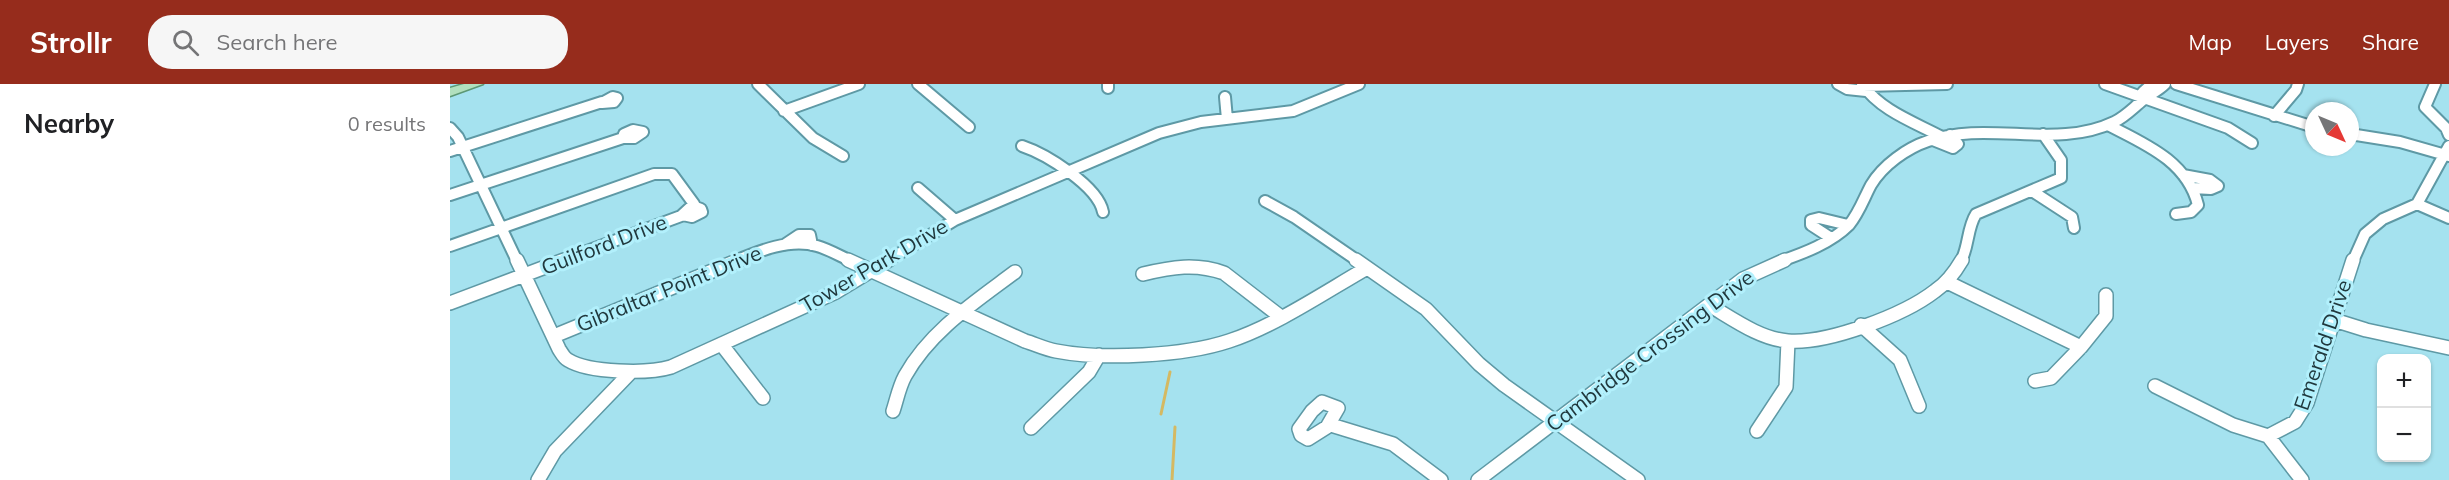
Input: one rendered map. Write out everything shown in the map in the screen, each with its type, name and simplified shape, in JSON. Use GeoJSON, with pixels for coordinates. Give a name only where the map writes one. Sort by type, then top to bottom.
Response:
{"type":"FeatureCollection","features":[{"type":"Feature","properties":{"kind":"main road"},"geometry":{"type":"LineString","coordinates":[[450,92],[477,84]]}},
{"type":"Feature","properties":{"kind":"street"},"geometry":{"type":"LineString","coordinates":[[758,84],[813,138],[843,156]]}},
{"type":"Feature","properties":{"kind":"street"},"geometry":{"type":"LineString","coordinates":[[784,111],[858,84]]}},
{"type":"Feature","properties":{"kind":"street"},"geometry":{"type":"LineString","coordinates":[[918,84],[969,127]]}},
{"type":"Feature","properties":{"kind":"street","name":"Tower Park Drive"},"geometry":{"type":"LineString","coordinates":[[450,128],[458,137],[559,349],[567,360],[579,365],[631,372],[671,367],[722,345],[836,292],[954,220],[1159,133],[1181,126],[1293,111],[1359,84]]}},
{"type":"Feature","properties":{"kind":"street"},"geometry":{"type":"LineString","coordinates":[[1838,84],[1847,89],[1947,84]]}},
{"type":"Feature","properties":{"kind":"street"},"geometry":{"type":"LineString","coordinates":[[2104,84],[2228,128],[2253,143]]}},
{"type":"Feature","properties":{"kind":"street","name":"Cambridge Crossing Drive"},"geometry":{"type":"LineString","coordinates":[[2145,98],[2143,92],[2152,84]]}},
{"type":"Feature","properties":{"kind":"street","name":"Cambridge Crossing Drive"},"geometry":{"type":"LineString","coordinates":[[1478,480],[1757,270],[1814,248],[1832,238],[1848,225],[1878,176],[1901,156],[1942,137],[1984,131],[2043,134],[2081,132],[2108,125],[2128,114],[2165,84]]}},
{"type":"Feature","properties":{"kind":"street"},"geometry":{"type":"LineString","coordinates":[[2176,84],[2305,125]]}},
{"type":"Feature","properties":{"kind":"street"},"geometry":{"type":"LineString","coordinates":[[2274,116],[2296,90],[2298,84]]}},
{"type":"Feature","properties":{"kind":"street"},"geometry":{"type":"LineString","coordinates":[[2435,84],[2425,107],[2447,129]]}},
{"type":"Feature","properties":{"kind":"street"},"geometry":{"type":"LineString","coordinates":[[1864,87],[1880,104],[1942,137]]}},
{"type":"Feature","properties":{"kind":"street"},"geometry":{"type":"LineString","coordinates":[[1225,97],[1227,119]]}},
{"type":"Feature","properties":{"kind":"street"},"geometry":{"type":"LineString","coordinates":[[450,151],[602,102]]}},
{"type":"Feature","properties":{"kind":"street"},"geometry":{"type":"LineString","coordinates":[[2108,125],[2163,154],[2193,188],[2197,194],[2198,205],[2191,212],[2176,214]]}},
{"type":"Feature","properties":{"kind":"street"},"geometry":{"type":"LineString","coordinates":[[1709,305],[1758,332],[1788,341],[1813,341],[1915,304],[1947,282],[1965,253],[1972,219],[1976,214],[2061,178],[2064,171],[2063,164],[2043,134]]}},
{"type":"Feature","properties":{"kind":"street"},"geometry":{"type":"LineString","coordinates":[[2359,135],[2448,153],[2417,204],[2449,218]]}},
{"type":"Feature","properties":{"kind":"street"},"geometry":{"type":"LineString","coordinates":[[450,195],[623,138]]}},
{"type":"Feature","properties":{"kind":"street"},"geometry":{"type":"LineString","coordinates":[[1022,146],[1042,153],[1068,173],[1101,201],[1103,212]]}},
{"type":"Feature","properties":{"kind":"street","name":"Guilford Drive"},"geometry":{"type":"LineString","coordinates":[[450,246],[654,174],[671,174],[691,199],[693,206],[683,215],[450,303]]}},
{"type":"Feature","properties":{"kind":"street"},"geometry":{"type":"LineString","coordinates":[[2183,175],[2210,180],[2218,186],[2211,189],[2193,188]]}},
{"type":"Feature","properties":{"kind":"street"},"geometry":{"type":"LineString","coordinates":[[918,188],[954,220]]}},
{"type":"Feature","properties":{"kind":"street"},"geometry":{"type":"LineString","coordinates":[[2032,192],[2072,218],[2074,228]]}},
{"type":"Feature","properties":{"kind":"street"},"geometry":{"type":"LineString","coordinates":[[1265,201],[1294,217],[1426,309],[1479,364],[1504,386],[1638,480]]}},
{"type":"Feature","properties":{"kind":"street","name":"Emerald Drive"},"geometry":{"type":"LineString","coordinates":[[2268,436],[2295,422],[2307,403],[2352,262],[2365,234],[2383,219],[2417,204]]}},
{"type":"Feature","properties":{"kind":"street"},"geometry":{"type":"LineString","coordinates":[[1832,238],[1815,229],[1812,220],[1819,218],[1848,225]]}},
{"type":"Feature","properties":{"kind":"street","name":"Gibraltar Point Drive"},"geometry":{"type":"LineString","coordinates":[[554,336],[748,255],[784,245],[812,245],[1046,348],[1099,355],[1174,352],[1229,341],[1281,318],[1366,268]]}},
{"type":"Feature","properties":{"kind":"street"},"geometry":{"type":"LineString","coordinates":[[1143,274],[1182,264],[1215,270],[1224,273],[1281,318]]}},
{"type":"Feature","properties":{"kind":"street"},"geometry":{"type":"LineString","coordinates":[[893,411],[904,379],[915,359],[936,335],[1015,272]]}},
{"type":"Feature","properties":{"kind":"street"},"geometry":{"type":"LineString","coordinates":[[1947,282],[2081,347]]}},
{"type":"Feature","properties":{"kind":"street"},"geometry":{"type":"LineString","coordinates":[[2035,381],[2051,378],[2081,347],[2106,316],[2106,295]]}},
{"type":"Feature","properties":{"kind":"street"},"geometry":{"type":"LineString","coordinates":[[2334,320],[2366,330],[2449,348]]}},
{"type":"Feature","properties":{"kind":"street"},"geometry":{"type":"LineString","coordinates":[[1861,325],[1900,360],[1919,406]]}},
{"type":"Feature","properties":{"kind":"street"},"geometry":{"type":"LineString","coordinates":[[1757,431],[1786,387],[1788,341]]}},
{"type":"Feature","properties":{"kind":"street"},"geometry":{"type":"LineString","coordinates":[[722,345],[763,398]]}},
{"type":"Feature","properties":{"kind":"street"},"geometry":{"type":"LineString","coordinates":[[1031,428],[1089,372],[1099,355]]}},
{"type":"Feature","properties":{"kind":"street"},"geometry":{"type":"LineString","coordinates":[[538,480],[555,451],[631,372]]}},
{"type":"Feature","properties":{"kind":"street"},"geometry":{"type":"LineString","coordinates":[[2156,386],[2233,425],[2268,436],[2302,480]]}},
{"type":"Feature","properties":{"kind":"street"},"geometry":{"type":"LineString","coordinates":[[1331,425],[1393,444],[1441,480]]}},
{"type":"Feature","properties":{"kind":"waterway"},"geometry":{"type":"LineString","coordinates":[[1161,414],[1170,372]]}},
{"type":"Feature","properties":{"kind":"waterway"},"geometry":{"type":"LineString","coordinates":[[1172,480],[1175,427]]}}]}
